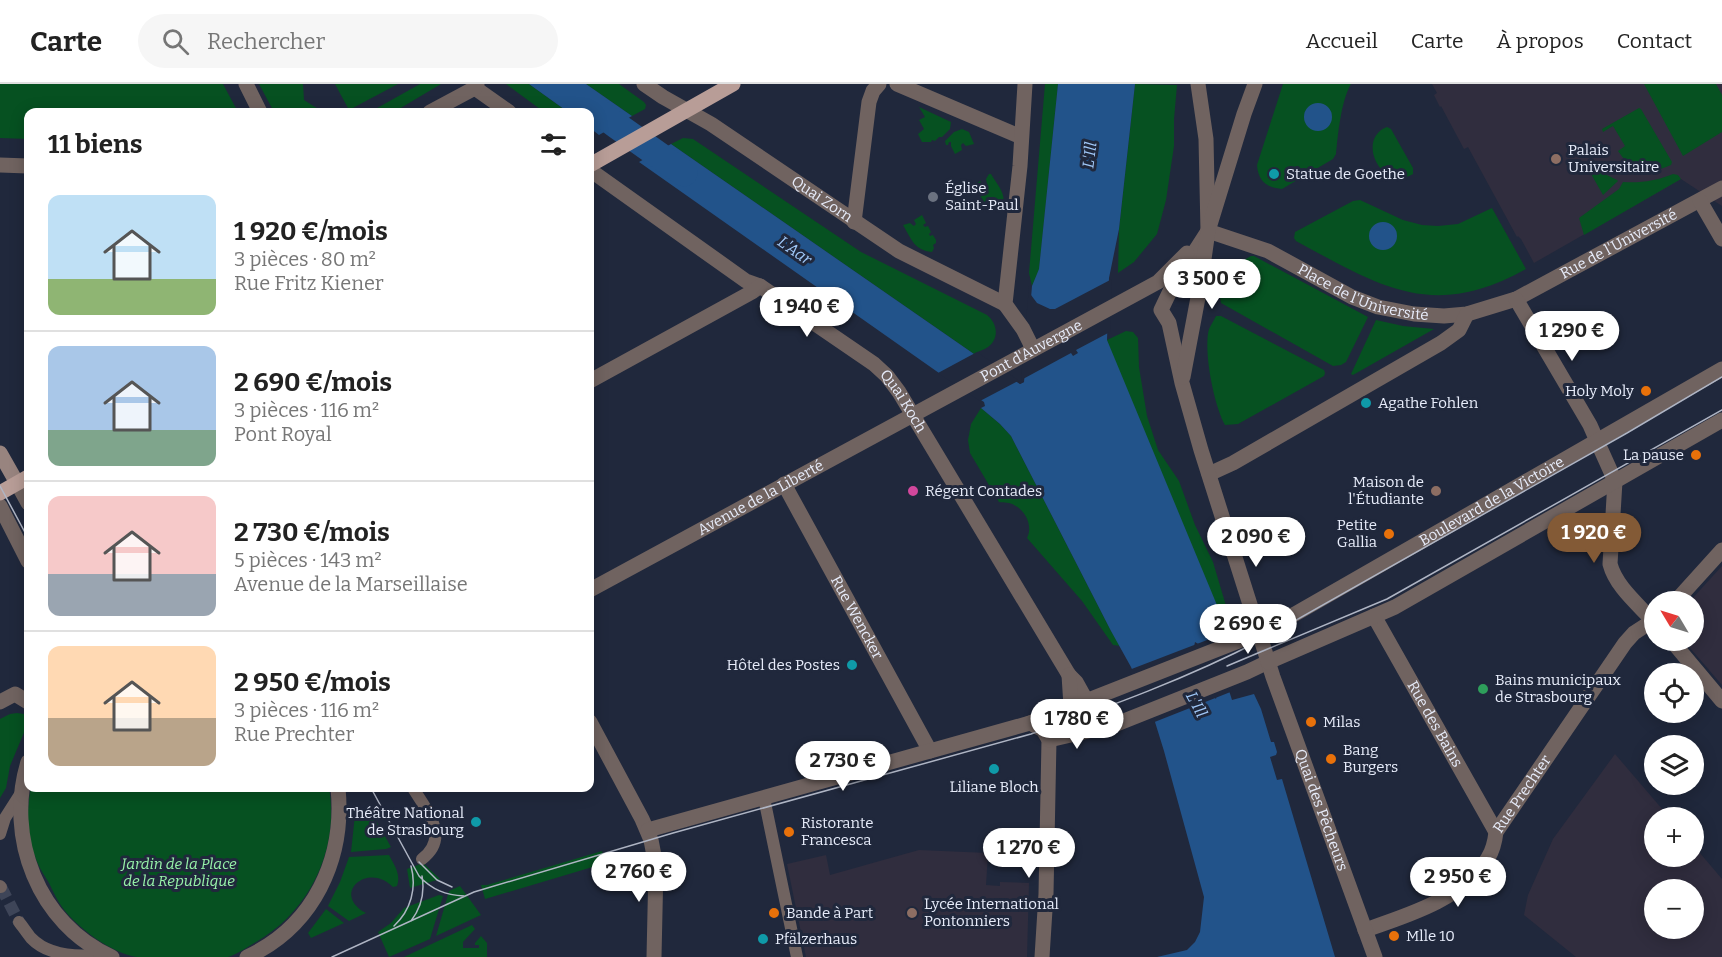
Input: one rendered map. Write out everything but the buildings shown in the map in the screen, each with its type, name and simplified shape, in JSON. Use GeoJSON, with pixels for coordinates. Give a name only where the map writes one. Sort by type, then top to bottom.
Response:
{"type":"FeatureCollection","features":[{"type":"Feature","properties":{"kind":"main road"},"geometry":{"type":"LineString","coordinates":[[594,163],[733,84]]}},
{"type":"Feature","properties":{"kind":"main road"},"geometry":{"type":"LineString","coordinates":[[0,453],[23,480],[0,492]]}},
{"type":"Feature","properties":{"kind":"street"},"geometry":{"type":"LineString","coordinates":[[246,84],[258,108]]}},
{"type":"Feature","properties":{"kind":"street","name":"Quai Zorn"},"geometry":{"type":"LineString","coordinates":[[644,84],[711,124],[854,222],[915,260],[1009,308]]}},
{"type":"Feature","properties":{"kind":"street"},"geometry":{"type":"LineString","coordinates":[[854,222],[869,102],[873,91],[879,84]]}},
{"type":"Feature","properties":{"kind":"street"},"geometry":{"type":"LineString","coordinates":[[897,84],[1021,137]]}},
{"type":"Feature","properties":{"kind":"street"},"geometry":{"type":"LineString","coordinates":[[1024,84],[1009,308],[1033,349]]}},
{"type":"Feature","properties":{"kind":"street"},"geometry":{"type":"LineString","coordinates":[[1131,297],[1144,300],[1161,310],[1172,286],[1208,231],[1206,139],[1198,84]]}},
{"type":"Feature","properties":{"kind":"street"},"geometry":{"type":"LineString","coordinates":[[1182,383],[1208,231],[1255,84]]}},
{"type":"Feature","properties":{"kind":"street"},"geometry":{"type":"LineString","coordinates":[[437,108],[476,86],[504,108]]}},
{"type":"Feature","properties":{"kind":"street"},"geometry":{"type":"LineString","coordinates":[[0,165],[24,166]]}},
{"type":"Feature","properties":{"kind":"street","name":"Quai Koch"},"geometry":{"type":"LineString","coordinates":[[594,173],[746,281],[760,286],[874,364],[887,376],[1086,700]]}},
{"type":"Feature","properties":{"kind":"street","name":"Rue de l'Université"},"geometry":{"type":"LineString","coordinates":[[1516,299],[1722,188]]}},
{"type":"Feature","properties":{"kind":"street"},"geometry":{"type":"LineString","coordinates":[[1700,201],[1722,239]]}},
{"type":"Feature","properties":{"kind":"street"},"geometry":{"type":"LineString","coordinates":[[1131,297],[1158,282],[1208,231]]}},
{"type":"Feature","properties":{"kind":"street","name":"Place de l'Université"},"geometry":{"type":"LineString","coordinates":[[1208,231],[1268,251],[1352,297],[1378,307],[1414,314],[1444,316],[1467,314],[1516,299]]}},
{"type":"Feature","properties":{"kind":"street"},"geometry":{"type":"LineString","coordinates":[[594,379],[760,286]]}},
{"type":"Feature","properties":{"kind":"street","name":"Pont d'Auvergne"},"geometry":{"type":"LineString","coordinates":[[931,404],[1131,297]]}},
{"type":"Feature","properties":{"kind":"street"},"geometry":{"type":"LineString","coordinates":[[1516,299],[1590,425],[1615,481],[1610,564],[1612,573],[1644,610]]}},
{"type":"Feature","properties":{"kind":"street","name":"Quai des Pêcheurs"},"geometry":{"type":"LineString","coordinates":[[1161,310],[1169,323],[1182,383],[1268,662],[1375,957]]}},
{"type":"Feature","properties":{"kind":"street"},"geometry":{"type":"LineString","coordinates":[[1209,474],[1233,463],[1442,343],[1459,330],[1467,314]]}},
{"type":"Feature","properties":{"kind":"street","name":"Boulevard de la Victoire"},"geometry":{"type":"LineString","coordinates":[[648,830],[1030,723],[1259,632],[1722,369]]}},
{"type":"Feature","properties":{"kind":"street","name":"Avenue de la Liberté"},"geometry":{"type":"LineString","coordinates":[[594,588],[931,404]]}},
{"type":"Feature","properties":{"kind":"street"},"geometry":{"type":"LineString","coordinates":[[1049,740],[1127,720],[1236,677],[1395,607],[1615,481],[1720,426]]}},
{"type":"Feature","properties":{"kind":"street","name":"Rue Wencker"},"geometry":{"type":"LineString","coordinates":[[784,484],[930,751]]}},
{"type":"Feature","properties":{"kind":"street"},"geometry":{"type":"LineString","coordinates":[[0,506],[24,553]]}},
{"type":"Feature","properties":{"kind":"street"},"geometry":{"type":"LineString","coordinates":[[1685,591],[1722,550]]}},
{"type":"Feature","properties":{"kind":"street","name":"Rue des Bains"},"geometry":{"type":"LineString","coordinates":[[1374,616],[1496,832]]}},
{"type":"Feature","properties":{"kind":"street","name":"Rue Prechter"},"geometry":{"type":"LineString","coordinates":[[1365,930],[1419,911],[1469,881],[1481,868],[1489,857],[1496,832],[1625,643],[1634,633],[1644,627]]}},
{"type":"Feature","properties":{"kind":"street"},"geometry":{"type":"LineString","coordinates":[[1680,651],[1722,701]]}},
{"type":"Feature","properties":{"kind":"street","name":"Quai Koch"},"geometry":{"type":"LineString","coordinates":[[1069,675],[1071,706]]}},
{"type":"Feature","properties":{"kind":"street"},"geometry":{"type":"LineString","coordinates":[[0,702],[15,694],[24,700]]}},
{"type":"Feature","properties":{"kind":"street"},"geometry":{"type":"LineString","coordinates":[[1042,957],[1046,894],[1049,740],[1071,706],[1091,720],[1099,729]]}},
{"type":"Feature","properties":{"kind":"street"},"geometry":{"type":"LineString","coordinates":[[1030,723],[1043,730],[1049,740]]}},
{"type":"Feature","properties":{"kind":"street"},"geometry":{"type":"LineString","coordinates":[[594,729],[648,830],[656,866],[654,957]]}},
{"type":"Feature","properties":{"kind":"street"},"geometry":{"type":"LineString","coordinates":[[24,780],[21,793],[21,832],[25,852],[39,888],[59,917],[73,932],[109,955]]}},
{"type":"Feature","properties":{"kind":"street"},"geometry":{"type":"LineString","coordinates":[[247,957],[269,945],[294,924],[315,897],[324,880],[337,843],[338,792]]}},
{"type":"Feature","properties":{"kind":"street"},"geometry":{"type":"LineString","coordinates":[[415,792],[435,825],[436,832],[433,848],[422,858]]}},
{"type":"Feature","properties":{"kind":"street"},"geometry":{"type":"LineString","coordinates":[[0,834],[5,818],[21,793]]}},
{"type":"Feature","properties":{"kind":"street"},"geometry":{"type":"LineString","coordinates":[[764,798],[796,957]]}},
{"type":"Feature","properties":{"kind":"street"},"geometry":{"type":"LineString","coordinates":[[19,922],[33,940],[53,952],[82,957],[109,955]]}},
{"type":"Feature","properties":{"kind":"shaded area"},"geometry":{"type":"Polygon","coordinates":[[[1432,84],[1722,84],[1722,206],[1681,179],[1534,263],[1521,239],[1517,237],[1468,147],[1464,149],[1440,107],[1432,84]]]}},
{"type":"Feature","properties":{"kind":"shaded area"},"geometry":{"type":"Polygon","coordinates":[[[1722,566],[1722,685],[1693,651],[1704,651],[1704,591],[1699,591],[1722,566]]]}},
{"type":"Feature","properties":{"kind":"shaded area"},"geometry":{"type":"Polygon","coordinates":[[[1615,754],[1644,788],[1644,795],[1650,795],[1660,807],[1644,807],[1644,867],[1704,867],[1704,858],[1722,879],[1722,957],[1576,957],[1524,915],[1528,895],[1553,839],[1615,754]]]}},
{"type":"Feature","properties":{"kind":"shaded area","name":"Lycée International Pontonniers"},"geometry":{"type":"Polygon","coordinates":[[[919,850],[988,853],[986,885],[1000,886],[1000,882],[1029,883],[1027,957],[806,957],[787,864],[826,855],[830,875],[919,850]]]}},
{"type":"Feature","properties":{"kind":"green space"},"geometry":{"type":"Polygon","coordinates":[[[0,84],[223,84],[236,108],[24,108],[24,139],[0,138],[0,84]]]}},
{"type":"Feature","properties":{"kind":"green space"},"geometry":{"type":"Polygon","coordinates":[[[259,84],[303,84],[304,100],[317,108],[272,108],[259,84]]]}},
{"type":"Feature","properties":{"kind":"green space"},"geometry":{"type":"Polygon","coordinates":[[[335,84],[398,84],[353,108],[348,108],[335,84]]]}},
{"type":"Feature","properties":{"kind":"green space"},"geometry":{"type":"Polygon","coordinates":[[[420,84],[441,84],[401,108],[377,108],[420,84]]]}},
{"type":"Feature","properties":{"kind":"green space"},"geometry":{"type":"Polygon","coordinates":[[[506,84],[529,84],[562,108],[539,108],[506,84]]]}},
{"type":"Feature","properties":{"kind":"green space"},"geometry":{"type":"Polygon","coordinates":[[[586,84],[619,84],[644,102],[645,109],[632,116],[586,84]]]}},
{"type":"Feature","properties":{"kind":"green space"},"geometry":{"type":"Polygon","coordinates":[[[1045,84],[1058,84],[1039,270],[1032,286],[1029,273],[1045,84]]]}},
{"type":"Feature","properties":{"kind":"green space"},"geometry":{"type":"Polygon","coordinates":[[[1135,84],[1177,85],[1174,146],[1166,200],[1157,234],[1134,262],[1118,273],[1119,229],[1135,84]]]}},
{"type":"Feature","properties":{"kind":"green space"},"geometry":{"type":"Polygon","coordinates":[[[1283,84],[1351,84],[1342,108],[1336,154],[1333,159],[1282,189],[1264,183],[1257,165],[1283,84]]]}},
{"type":"Feature","properties":{"kind":"green space"},"geometry":{"type":"Polygon","coordinates":[[[1644,84],[1716,84],[1722,95],[1722,132],[1683,156],[1644,84]]]}},
{"type":"Feature","properties":{"kind":"green space"},"geometry":{"type":"Polygon","coordinates":[[[919,107],[951,122],[950,129],[935,141],[922,142],[918,134],[924,129],[919,120],[925,117],[919,107]]]}},
{"type":"Feature","properties":{"kind":"green space"},"geometry":{"type":"Polygon","coordinates":[[[1639,108],[1672,162],[1671,165],[1653,172],[1640,172],[1630,166],[1618,151],[1625,146],[1613,126],[1603,132],[1602,129],[1639,108]]]}},
{"type":"Feature","properties":{"kind":"green space"},"geometry":{"type":"Polygon","coordinates":[[[1387,127],[1391,129],[1413,168],[1413,174],[1402,178],[1391,176],[1383,171],[1376,162],[1373,142],[1378,133],[1387,127]]]}},
{"type":"Feature","properties":{"kind":"green space"},"geometry":{"type":"Polygon","coordinates":[[[962,129],[969,132],[974,144],[966,146],[963,143],[962,150],[955,154],[951,142],[946,145],[945,141],[954,132],[962,129]]]}},
{"type":"Feature","properties":{"kind":"green space"},"geometry":{"type":"Polygon","coordinates":[[[683,138],[693,139],[861,252],[987,315],[996,331],[992,343],[974,354],[671,144],[683,138]]]}},
{"type":"Feature","properties":{"kind":"green space"},"geometry":{"type":"Polygon","coordinates":[[[1586,165],[1617,180],[1618,181],[1603,195],[1586,165]]]}},
{"type":"Feature","properties":{"kind":"green space"},"geometry":{"type":"Polygon","coordinates":[[[989,174],[1002,192],[1004,201],[1001,212],[994,209],[988,210],[985,204],[988,203],[987,200],[984,202],[980,195],[983,193],[981,190],[978,192],[974,185],[980,181],[987,184],[986,179],[989,174]]]}},
{"type":"Feature","properties":{"kind":"green space"},"geometry":{"type":"Polygon","coordinates":[[[1673,174],[1678,175],[1681,179],[1584,235],[1579,218],[1619,189],[1623,182],[1648,181],[1673,174]]]}},
{"type":"Feature","properties":{"kind":"green space"},"geometry":{"type":"Polygon","coordinates":[[[1360,200],[1403,220],[1438,226],[1458,224],[1492,208],[1526,269],[1493,285],[1463,293],[1435,295],[1408,292],[1355,272],[1294,238],[1295,232],[1353,201],[1360,200]]]}},
{"type":"Feature","properties":{"kind":"green space"},"geometry":{"type":"Polygon","coordinates":[[[922,215],[926,223],[923,225],[928,226],[930,236],[933,235],[936,240],[932,252],[917,247],[903,225],[910,223],[914,226],[916,224],[914,220],[922,215]]]}},
{"type":"Feature","properties":{"kind":"green space"},"geometry":{"type":"Polygon","coordinates":[[[1251,256],[1368,317],[1346,362],[1333,366],[1221,303],[1220,298],[1228,269],[1251,256]]]}},
{"type":"Feature","properties":{"kind":"green space"},"geometry":{"type":"Polygon","coordinates":[[[1216,316],[1221,316],[1324,370],[1324,376],[1238,424],[1225,425],[1217,405],[1207,350],[1209,329],[1216,316]]]}},
{"type":"Feature","properties":{"kind":"green space"},"geometry":{"type":"Polygon","coordinates":[[[1376,320],[1434,329],[1353,375],[1351,374],[1376,320]]]}},
{"type":"Feature","properties":{"kind":"green space"},"geometry":{"type":"Polygon","coordinates":[[[1126,331],[1133,332],[1138,338],[1139,367],[1147,416],[1158,450],[1179,481],[1195,525],[1213,562],[1229,616],[1224,629],[1212,638],[1107,340],[1126,331]]]}},
{"type":"Feature","properties":{"kind":"green space"},"geometry":{"type":"Polygon","coordinates":[[[981,408],[1011,436],[1111,631],[1121,646],[1113,645],[1082,601],[1027,538],[1029,524],[1025,515],[1012,504],[999,502],[970,453],[968,440],[971,424],[981,408]]]}},
{"type":"Feature","properties":{"kind":"green space"},"geometry":{"type":"Polygon","coordinates":[[[10,714],[24,714],[24,733],[10,766],[6,788],[0,798],[0,719],[10,714]]]}},
{"type":"Feature","properties":{"kind":"green space","name":"Jardin de la Place de la Republique"},"geometry":{"type":"Polygon","coordinates":[[[30,792],[329,792],[330,834],[317,877],[305,896],[291,914],[256,942],[228,957],[137,957],[106,945],[76,923],[60,904],[33,851],[29,833],[28,805],[30,792]]]}},
{"type":"Feature","properties":{"kind":"green space"},"geometry":{"type":"Polygon","coordinates":[[[369,808],[391,847],[351,852],[355,815],[369,808]]]}},
{"type":"Feature","properties":{"kind":"green space"},"geometry":{"type":"Polygon","coordinates":[[[602,851],[606,863],[485,899],[481,885],[602,851]]]}},
{"type":"Feature","properties":{"kind":"green space"},"geometry":{"type":"Polygon","coordinates":[[[389,855],[398,874],[397,886],[393,887],[373,877],[357,883],[352,890],[352,897],[356,905],[366,913],[349,921],[328,906],[349,857],[389,855]]]}},
{"type":"Feature","properties":{"kind":"green space"},"geometry":{"type":"Polygon","coordinates":[[[423,863],[440,879],[410,888],[407,869],[423,863]]]}},
{"type":"Feature","properties":{"kind":"green space"},"geometry":{"type":"Polygon","coordinates":[[[460,886],[481,915],[436,936],[449,891],[460,886]]]}},
{"type":"Feature","properties":{"kind":"green space"},"geometry":{"type":"Polygon","coordinates":[[[439,895],[443,896],[430,939],[389,957],[378,932],[391,923],[404,908],[439,895]]]}},
{"type":"Feature","properties":{"kind":"green space"},"geometry":{"type":"Polygon","coordinates":[[[326,909],[344,923],[311,938],[308,933],[326,909]]]}},
{"type":"Feature","properties":{"kind":"green space"},"geometry":{"type":"Polygon","coordinates":[[[472,925],[475,929],[463,942],[463,948],[479,948],[479,945],[475,943],[481,936],[487,943],[487,957],[404,957],[472,925]]]}},
{"type":"Feature","properties":{"kind":"water"},"geometry":{"type":"Polygon","coordinates":[[[529,84],[586,84],[632,116],[599,135],[594,131],[594,108],[562,108],[529,84]]]}},
{"type":"Feature","properties":{"kind":"water","name":"L'Ill"},"geometry":{"type":"Polygon","coordinates":[[[1058,84],[1135,84],[1119,229],[1109,278],[1107,340],[1219,610],[1222,620],[1208,625],[1232,700],[1254,694],[1271,742],[1274,742],[1277,752],[1276,755],[1270,757],[1277,780],[1282,779],[1335,957],[1157,957],[1187,950],[1195,942],[1200,932],[1204,897],[1164,751],[1155,722],[1131,667],[1011,436],[981,408],[985,406],[984,402],[939,373],[639,162],[671,144],[1020,384],[1024,382],[1032,286],[1039,269],[1058,84]],[[1195,642],[1194,647],[1212,695],[1216,699],[1217,693],[1200,645],[1195,642]]]}},
{"type":"Feature","properties":{"kind":"water"},"geometry":{"type":"Polygon","coordinates":[[[1318,103],[1328,107],[1332,117],[1328,127],[1318,131],[1308,127],[1304,117],[1308,107],[1318,103]]]}},
{"type":"Feature","properties":{"kind":"water"},"geometry":{"type":"Polygon","coordinates":[[[1383,222],[1393,226],[1397,236],[1393,246],[1383,250],[1373,246],[1369,236],[1373,226],[1383,222]]]}},
{"type":"Feature","properties":{"kind":"pier"},"geometry":{"type":"Polygon","coordinates":[[[1112,279],[1110,332],[1076,350],[1078,353],[1073,356],[1071,353],[1023,379],[1024,382],[1020,384],[1018,381],[980,401],[938,373],[977,352],[1021,380],[1029,286],[1031,295],[1037,303],[1055,309],[1112,279]]]}},
{"type":"Feature","properties":{"kind":"pier"},"geometry":{"type":"Polygon","coordinates":[[[1215,637],[1233,691],[1152,723],[1129,670],[1215,637]]]}},
{"type":"Feature","properties":{"kind":"waterway","name":"L'Aar"},"geometry":{"type":"LineString","coordinates":[[561,84],[593,108]]}},
{"type":"Feature","properties":{"kind":"waterway","name":"L'Aar"},"geometry":{"type":"LineString","coordinates":[[594,109],[684,173]]}},
{"type":"Feature","properties":{"kind":"tunnel"},"geometry":{"type":"LineString","coordinates":[[1,887],[19,922]]}},
{"type":"Feature","properties":{"kind":"tram line"},"geometry":{"type":"LineString","coordinates":[[332,957],[474,892],[673,833],[1031,734],[1177,679],[1261,640],[1722,377]]}},
{"type":"Feature","properties":{"kind":"tram line"},"geometry":{"type":"LineString","coordinates":[[1227,666],[1387,599],[1722,410]]}},
{"type":"Feature","properties":{"kind":"tram line"},"geometry":{"type":"LineString","coordinates":[[0,486],[24,531]]}},
{"type":"Feature","properties":{"kind":"tram line"},"geometry":{"type":"LineString","coordinates":[[373,792],[419,876],[440,891],[464,896]]}},
{"type":"Feature","properties":{"kind":"tram line"},"geometry":{"type":"LineString","coordinates":[[419,862],[437,880],[452,887]]}},
{"type":"Feature","properties":{"kind":"tram line"},"geometry":{"type":"LineString","coordinates":[[394,926],[405,913],[411,898],[413,890],[411,866]]}},
{"type":"Feature","properties":{"kind":"tram line"},"geometry":{"type":"LineString","coordinates":[[411,921],[421,900],[422,876]]}},
{"type":"Feature","properties":{"kind":"place","name":"Palais Universitaire"},"geometry":{"type":"Point","coordinates":[1556,159]}},
{"type":"Feature","properties":{"kind":"place","name":"Statue de Goethe"},"geometry":{"type":"Point","coordinates":[1274,174]}},
{"type":"Feature","properties":{"kind":"place","name":"Église Saint-Paul"},"geometry":{"type":"Point","coordinates":[933,197]}},
{"type":"Feature","properties":{"kind":"place","name":"Holy Moly"},"geometry":{"type":"Point","coordinates":[1646,391]}},
{"type":"Feature","properties":{"kind":"place","name":"Agathe Fohlen"},"geometry":{"type":"Point","coordinates":[1366,403]}},
{"type":"Feature","properties":{"kind":"place","name":"La pause"},"geometry":{"type":"Point","coordinates":[1696,455]}},
{"type":"Feature","properties":{"kind":"place","name":"Régent Contades"},"geometry":{"type":"Point","coordinates":[913,491]}},
{"type":"Feature","properties":{"kind":"place","name":"Maison de l'Étudiante"},"geometry":{"type":"Point","coordinates":[1436,491]}},
{"type":"Feature","properties":{"kind":"place","name":"Petite Gallia"},"geometry":{"type":"Point","coordinates":[1389,534]}},
{"type":"Feature","properties":{"kind":"place","name":"Hôtel des Postes"},"geometry":{"type":"Point","coordinates":[852,665]}},
{"type":"Feature","properties":{"kind":"place","name":"Bains municipaux de Strasbourg"},"geometry":{"type":"Point","coordinates":[1483,689]}},
{"type":"Feature","properties":{"kind":"place","name":"Milas"},"geometry":{"type":"Point","coordinates":[1311,722]}},
{"type":"Feature","properties":{"kind":"place","name":"Bang Burgers"},"geometry":{"type":"Point","coordinates":[1331,759]}},
{"type":"Feature","properties":{"kind":"place","name":"Liliane Bloch"},"geometry":{"type":"Point","coordinates":[994,769]}},
{"type":"Feature","properties":{"kind":"place","name":"Théâtre National de Strasbourg"},"geometry":{"type":"Point","coordinates":[476,822]}},
{"type":"Feature","properties":{"kind":"place","name":"Ristorante Francesca"},"geometry":{"type":"Point","coordinates":[789,832]}},
{"type":"Feature","properties":{"kind":"place","name":"Bande à Part"},"geometry":{"type":"Point","coordinates":[774,913]}},
{"type":"Feature","properties":{"kind":"place","name":"Lycée International Pontonniers"},"geometry":{"type":"Point","coordinates":[912,913]}},
{"type":"Feature","properties":{"kind":"place","name":"Mlle 10"},"geometry":{"type":"Point","coordinates":[1394,936]}},
{"type":"Feature","properties":{"kind":"place","name":"Pfälzerhaus"},"geometry":{"type":"Point","coordinates":[763,939]}}]}
